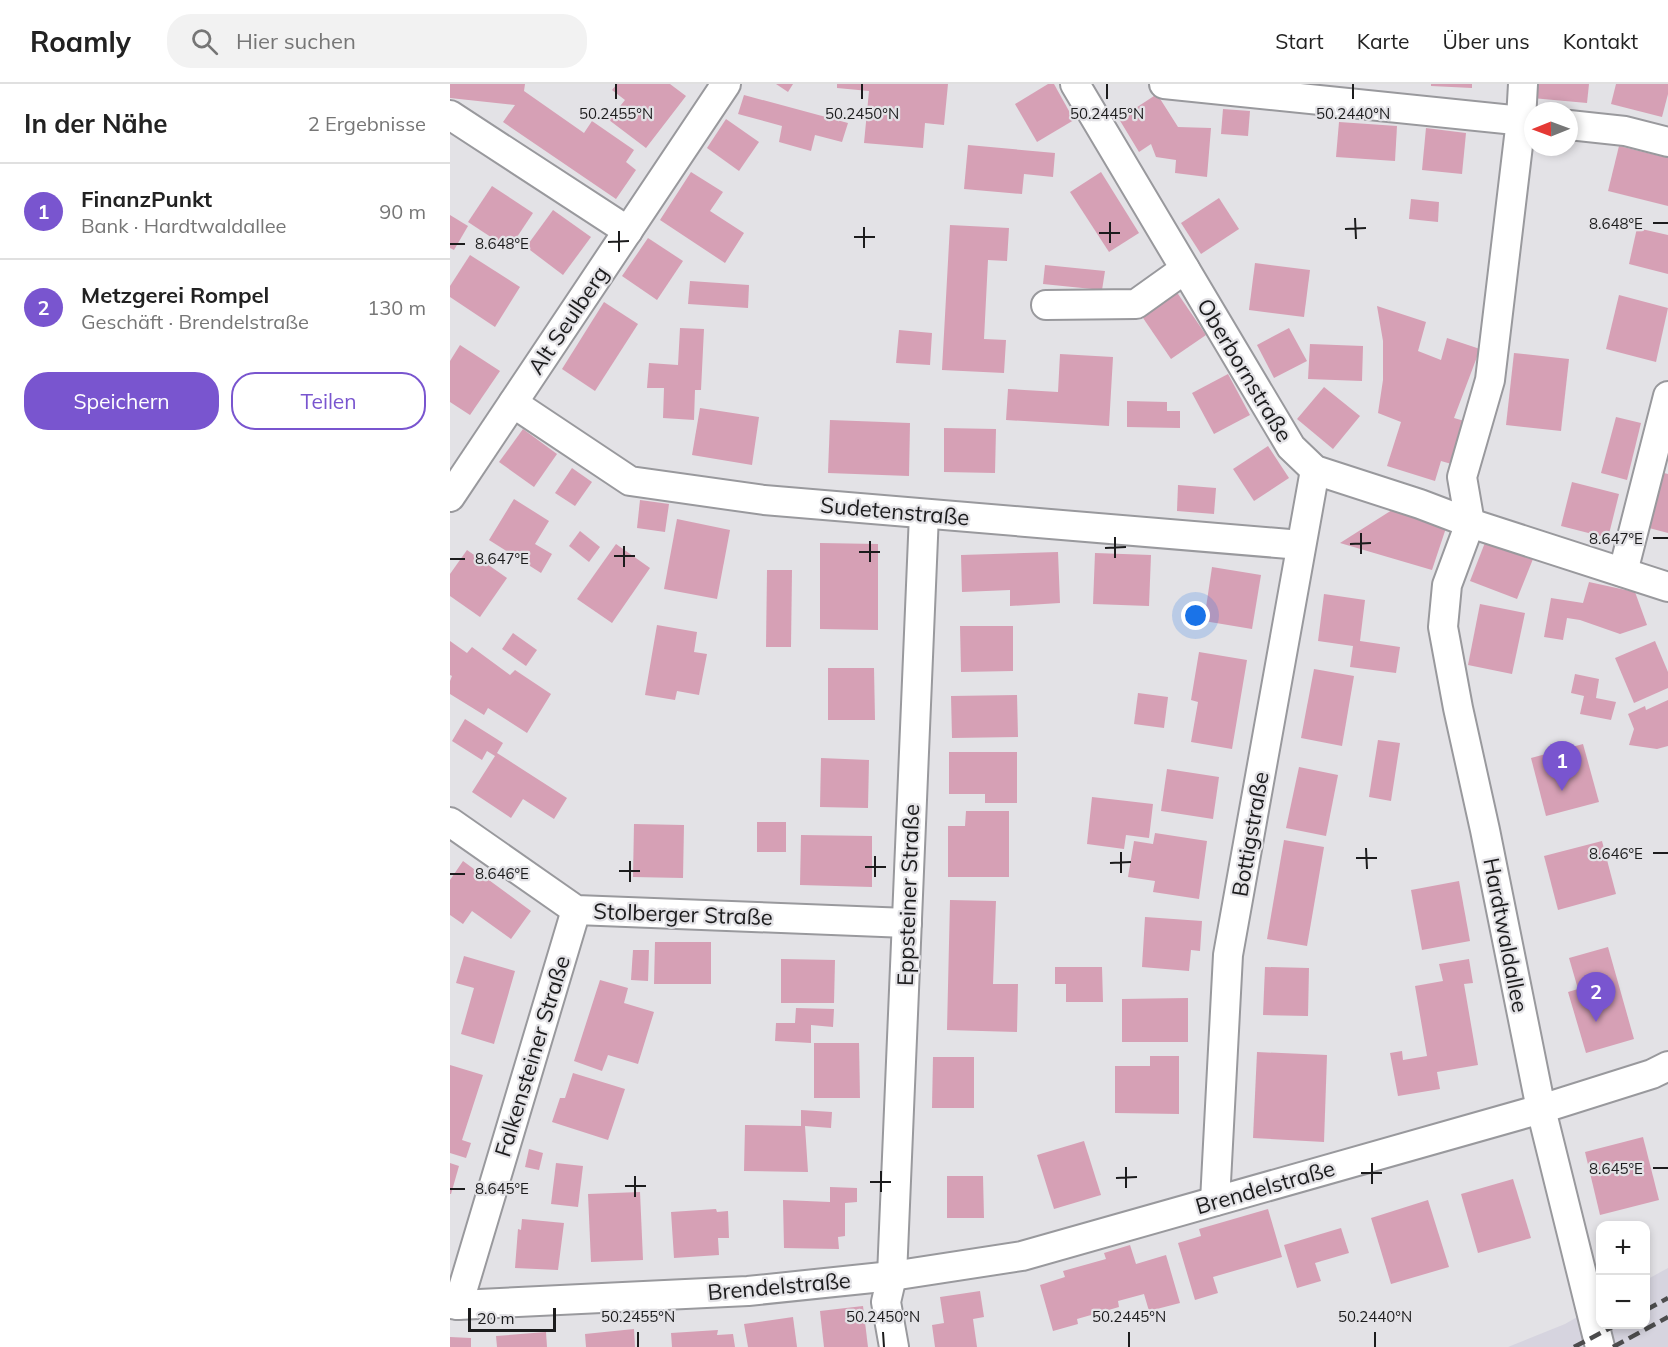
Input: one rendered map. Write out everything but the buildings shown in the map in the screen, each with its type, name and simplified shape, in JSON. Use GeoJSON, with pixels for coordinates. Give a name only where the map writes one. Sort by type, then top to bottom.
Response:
{"type":"FeatureCollection","features":[{"type":"Feature","properties":{"kind":"street","name":"Alt Seulberg"},"geometry":{"type":"LineString","coordinates":[[450,496],[726,84]]}},
{"type":"Feature","properties":{"kind":"street","name":"Oberbornstraße"},"geometry":{"type":"LineString","coordinates":[[1075,84],[1291,447],[1315,470],[1623,572],[1667,593]]}},
{"type":"Feature","properties":{"kind":"street"},"geometry":{"type":"LineString","coordinates":[[1164,84],[1524,121]]}},
{"type":"Feature","properties":{"kind":"street"},"geometry":{"type":"LineString","coordinates":[[1523,84],[1525,102]]}},
{"type":"Feature","properties":{"kind":"street"},"geometry":{"type":"LineString","coordinates":[[450,115],[628,231]]}},
{"type":"Feature","properties":{"kind":"street"},"geometry":{"type":"LineString","coordinates":[[1578,126],[1625,131],[1668,142]]}},
{"type":"Feature","properties":{"kind":"street"},"geometry":{"type":"LineString","coordinates":[[1470,523],[1462,477],[1490,381],[1524,142]]}},
{"type":"Feature","properties":{"kind":"street"},"geometry":{"type":"LineString","coordinates":[[1046,305],[1136,303],[1185,269]]}},
{"type":"Feature","properties":{"kind":"street"},"geometry":{"type":"LineString","coordinates":[[1623,572],[1668,396]]}},
{"type":"Feature","properties":{"kind":"street","name":"Sudetenstraße"},"geometry":{"type":"LineString","coordinates":[[513,403],[630,482],[764,500],[1301,545]]}},
{"type":"Feature","properties":{"kind":"street","name":"Bottigstraße"},"geometry":{"type":"LineString","coordinates":[[1215,1202],[1228,955],[1315,470]]}},
{"type":"Feature","properties":{"kind":"street","name":"Eppsteiner Straße"},"geometry":{"type":"LineString","coordinates":[[892,1276],[924,514]]}},
{"type":"Feature","properties":{"kind":"street","name":"Hardtwaldallee"},"geometry":{"type":"LineString","coordinates":[[1470,523],[1447,585],[1443,627],[1541,1109],[1600,1347]]}},
{"type":"Feature","properties":{"kind":"street","name":"Stolberger Straße"},"geometry":{"type":"LineString","coordinates":[[450,822],[576,910],[907,923]]}},
{"type":"Feature","properties":{"kind":"street","name":"Falkensteiner Straße"},"geometry":{"type":"LineString","coordinates":[[454,1305],[576,910]]}},
{"type":"Feature","properties":{"kind":"street","name":"Brendelstraße"},"geometry":{"type":"LineString","coordinates":[[454,1305],[748,1291],[892,1276],[1022,1256],[1541,1109],[1652,1074],[1668,1066]]}},
{"type":"Feature","properties":{"kind":"street"},"geometry":{"type":"LineString","coordinates":[[892,1276],[886,1302],[894,1347]]}},
{"type":"Feature","properties":{"kind":"shaded area"},"geometry":{"type":"Polygon","coordinates":[[[1668,1268],[1668,1347],[1508,1347],[1565,1324],[1596,1306],[1596,1329],[1650,1329],[1650,1278],[1668,1268]]]}},
{"type":"Feature","properties":{"kind":"railway"},"geometry":{"type":"LineString","coordinates":[[1650,1308],[1668,1298]]}},
{"type":"Feature","properties":{"kind":"railway"},"geometry":{"type":"LineString","coordinates":[[1613,1347],[1668,1317]]}},
{"type":"Feature","properties":{"kind":"railway"},"geometry":{"type":"LineString","coordinates":[[1574,1347],[1608,1329]]}},
{"type":"Feature","properties":{"kind":"place","name":"FinanzPunkt"},"geometry":{"type":"Point","coordinates":[1562,791]}},
{"type":"Feature","properties":{"kind":"place","name":"Metzgerei Rompel"},"geometry":{"type":"Point","coordinates":[1596,1022]}}]}
